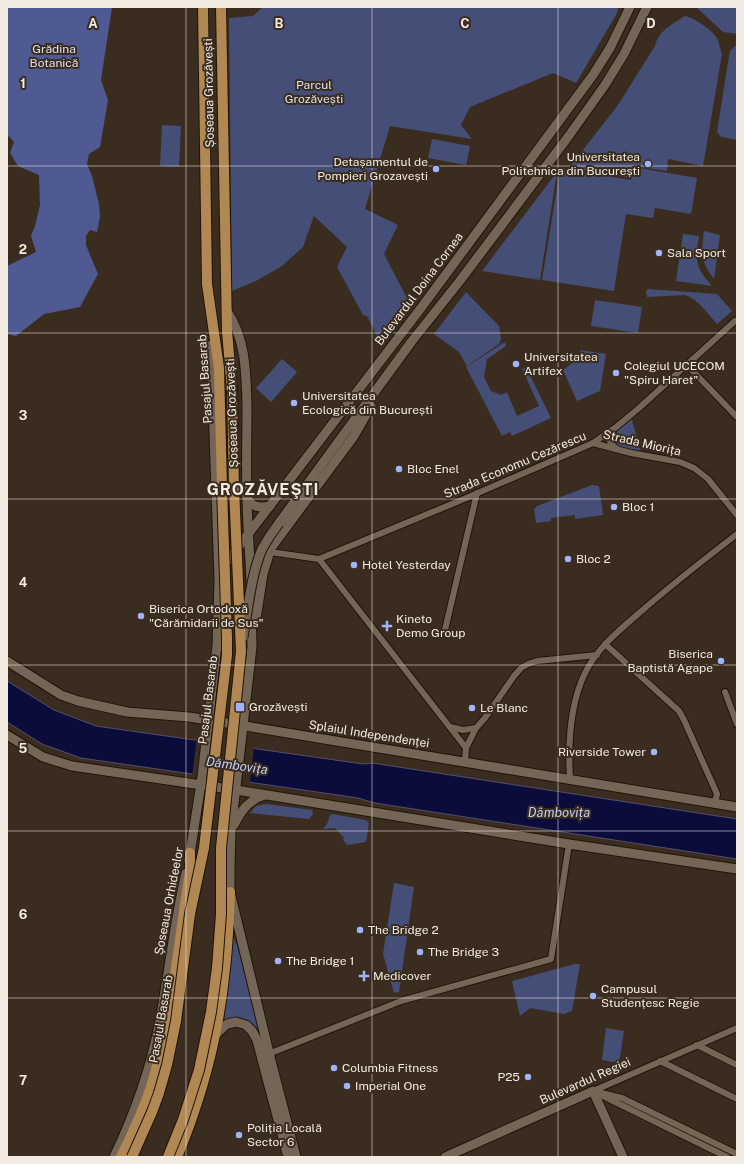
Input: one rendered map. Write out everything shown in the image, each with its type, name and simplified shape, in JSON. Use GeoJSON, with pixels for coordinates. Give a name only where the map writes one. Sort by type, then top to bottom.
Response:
{"type":"FeatureCollection","features":[{"type":"Feature","properties":{"kind":"main road","name":"Șoseaua Grozăvești"},"geometry":{"type":"LineString","coordinates":[[203,7],[207,284],[213,372],[219,580],[217,645],[207,735]]}},
{"type":"Feature","properties":{"kind":"main road","name":"Șoseaua Grozăvești"},"geometry":{"type":"LineString","coordinates":[[221,7],[227,311],[237,328],[244,355],[252,647],[236,786]]}},
{"type":"Feature","properties":{"kind":"main road","name":"Bulevardul Doina Cornea"},"geometry":{"type":"LineString","coordinates":[[219,580],[223,567],[421,308],[593,75],[610,48],[630,7]]}},
{"type":"Feature","properties":{"kind":"main road"},"geometry":{"type":"LineString","coordinates":[[241,650],[254,575],[259,557],[267,540],[381,384],[605,85],[624,54],[647,7]]}},
{"type":"Feature","properties":{"kind":"main road","name":"Pasajul Basarab"},"geometry":{"type":"LineString","coordinates":[[132,1157],[152,1112],[167,1065],[176,1021],[190,914],[204,848],[227,655],[228,638],[219,361],[207,284]]}},
{"type":"Feature","properties":{"kind":"main road","name":"Pasajul Basarab"},"geometry":{"type":"LineString","coordinates":[[168,1157],[183,1120],[199,1070],[208,1030],[214,991],[220,927],[222,836],[241,650],[234,488],[232,390],[227,331],[227,311]]}},
{"type":"Feature","properties":{"kind":"main road"},"geometry":{"type":"LineString","coordinates":[[252,647],[263,574],[270,552],[354,436],[370,409],[381,384]]}},
{"type":"Feature","properties":{"kind":"main road"},"geometry":{"type":"LineString","coordinates":[[247,496],[251,504],[259,508],[270,506]]}},
{"type":"Feature","properties":{"kind":"main road","name":"Splaiul Independenței"},"geometry":{"type":"LineString","coordinates":[[7,661],[61,695],[78,701],[127,712],[208,720],[465,761],[737,807]]}},
{"type":"Feature","properties":{"kind":"main road"},"geometry":{"type":"LineString","coordinates":[[7,735],[36,753],[62,764],[236,786],[265,795],[569,844],[737,869]]}},
{"type":"Feature","properties":{"kind":"main road","name":"Șoseaua Orhideelor"},"geometry":{"type":"LineString","coordinates":[[114,1157],[136,1104],[150,1063],[160,1018],[179,902],[190,853],[202,782],[207,735]]}},
{"type":"Feature","properties":{"kind":"main road"},"geometry":{"type":"LineString","coordinates":[[177,1157],[201,1093],[214,1039],[225,969],[230,892],[231,830],[236,786]]}},
{"type":"Feature","properties":{"kind":"main road"},"geometry":{"type":"LineString","coordinates":[[231,830],[242,810],[248,803],[265,795]]}},
{"type":"Feature","properties":{"kind":"main road"},"geometry":{"type":"LineString","coordinates":[[121,1157],[150,1091],[166,1028],[190,872],[190,853]]}},
{"type":"Feature","properties":{"kind":"main road"},"geometry":{"type":"LineString","coordinates":[[230,892],[288,1157]]}},
{"type":"Feature","properties":{"kind":"main road"},"geometry":{"type":"LineString","coordinates":[[214,1039],[227,1024],[236,1022],[246,1024],[252,1031],[265,1055],[296,1157]]}},
{"type":"Feature","properties":{"kind":"main road"},"geometry":{"type":"LineString","coordinates":[[593,1091],[623,1157]]}},
{"type":"Feature","properties":{"kind":"main road","name":"Bulevardul Regiei"},"geometry":{"type":"LineString","coordinates":[[445,1157],[593,1091]]}},
{"type":"Feature","properties":{"kind":"street","name":"Strada Economu Cezărescu"},"geometry":{"type":"LineString","coordinates":[[319,559],[593,443],[615,428],[735,321]]}},
{"type":"Feature","properties":{"kind":"street"},"geometry":{"type":"LineString","coordinates":[[687,365],[737,417]]}},
{"type":"Feature","properties":{"kind":"street"},"geometry":{"type":"LineString","coordinates":[[615,428],[610,434],[609,440],[613,446],[619,450]]}},
{"type":"Feature","properties":{"kind":"street","name":"Strada Miorița"},"geometry":{"type":"LineString","coordinates":[[593,443],[619,450],[680,462],[694,468],[708,479],[737,515]]}},
{"type":"Feature","properties":{"kind":"street"},"geometry":{"type":"LineString","coordinates":[[445,630],[477,493]]}},
{"type":"Feature","properties":{"kind":"street"},"geometry":{"type":"LineString","coordinates":[[570,779],[570,731],[584,674],[605,644],[614,635],[670,586],[737,534]]}},
{"type":"Feature","properties":{"kind":"street"},"geometry":{"type":"LineString","coordinates":[[270,552],[319,559],[466,748]]}},
{"type":"Feature","properties":{"kind":"street"},"geometry":{"type":"LineString","coordinates":[[605,644],[682,715],[717,794],[716,803]]}},
{"type":"Feature","properties":{"kind":"street"},"geometry":{"type":"LineString","coordinates":[[465,761],[466,748],[476,728],[486,718],[521,668],[537,661],[597,655]]}},
{"type":"Feature","properties":{"kind":"street"},"geometry":{"type":"LineString","coordinates":[[725,692],[737,724]]}},
{"type":"Feature","properties":{"kind":"street"},"geometry":{"type":"LineString","coordinates":[[450,727],[463,730],[476,728]]}},
{"type":"Feature","properties":{"kind":"street"},"geometry":{"type":"LineString","coordinates":[[265,1055],[401,1001],[551,959],[569,844]]}},
{"type":"Feature","properties":{"kind":"street","name":"Bulevardul Regiei"},"geometry":{"type":"LineString","coordinates":[[593,1091],[737,1028]]}},
{"type":"Feature","properties":{"kind":"street"},"geometry":{"type":"LineString","coordinates":[[697,1045],[737,1065]]}},
{"type":"Feature","properties":{"kind":"street"},"geometry":{"type":"LineString","coordinates":[[660,1061],[737,1099]]}},
{"type":"Feature","properties":{"kind":"street"},"geometry":{"type":"LineString","coordinates":[[593,1091],[622,1098],[737,1154]]}},
{"type":"Feature","properties":{"kind":"street"},"geometry":{"type":"LineString","coordinates":[[593,1091],[727,1157]]}},
{"type":"Feature","properties":{"kind":"green space","name":"Grădina Botanică"},"geometry":{"type":"Polygon","coordinates":[[[7,7],[112,7],[101,80],[108,100],[100,147],[89,154],[87,164],[92,176],[99,204],[100,217],[97,232],[90,230],[86,236],[86,245],[98,274],[80,307],[44,314],[16,336],[7,334],[7,266],[36,252],[31,236],[40,205],[39,175],[18,166],[10,153],[14,142],[7,134],[7,7]]]}},
{"type":"Feature","properties":{"kind":"green space","name":"Parcul Grozăvești"},"geometry":{"type":"Polygon","coordinates":[[[263,7],[619,7],[616,15],[576,83],[553,73],[470,107],[461,125],[472,139],[390,126],[365,209],[398,225],[384,254],[410,304],[380,342],[367,316],[363,315],[337,267],[347,247],[314,216],[303,247],[282,266],[256,281],[232,291],[229,18],[253,16],[263,7]]]}},
{"type":"Feature","properties":{"kind":"green space"},"geometry":{"type":"Polygon","coordinates":[[[696,7],[737,7],[737,34],[723,32],[696,7]]]}},
{"type":"Feature","properties":{"kind":"green space"},"geometry":{"type":"Polygon","coordinates":[[[685,16],[698,22],[715,35],[722,54],[703,166],[668,159],[667,171],[632,166],[630,178],[569,168],[618,105],[655,46],[659,36],[667,28],[685,16]]]}},
{"type":"Feature","properties":{"kind":"green space"},"geometry":{"type":"Polygon","coordinates":[[[737,44],[737,140],[721,137],[717,132],[730,51],[737,44]]]}},
{"type":"Feature","properties":{"kind":"green space"},"geometry":{"type":"Polygon","coordinates":[[[162,125],[181,126],[179,167],[160,166],[162,125]]]}},
{"type":"Feature","properties":{"kind":"green space"},"geometry":{"type":"Polygon","coordinates":[[[432,139],[470,146],[466,165],[428,158],[432,139]]]}},
{"type":"Feature","properties":{"kind":"green space"},"geometry":{"type":"Polygon","coordinates":[[[633,167],[697,178],[691,214],[655,208],[653,218],[626,214],[614,291],[542,280],[560,169],[631,180],[633,167]]]}},
{"type":"Feature","properties":{"kind":"green space"},"geometry":{"type":"Polygon","coordinates":[[[557,172],[540,280],[482,271],[557,172]]]}},
{"type":"Feature","properties":{"kind":"green space"},"geometry":{"type":"Polygon","coordinates":[[[704,231],[720,235],[714,279],[709,273],[704,262],[702,245],[704,231]]]}},
{"type":"Feature","properties":{"kind":"green space"},"geometry":{"type":"Polygon","coordinates":[[[683,234],[699,236],[697,258],[699,268],[712,286],[676,281],[683,234]]]}},
{"type":"Feature","properties":{"kind":"green space"},"geometry":{"type":"Polygon","coordinates":[[[648,289],[717,294],[732,311],[717,324],[702,307],[690,297],[685,295],[647,297],[646,291],[648,289]]]}},
{"type":"Feature","properties":{"kind":"green space"},"geometry":{"type":"Polygon","coordinates":[[[466,292],[499,326],[501,339],[499,344],[467,366],[459,352],[434,334],[466,292]]]}},
{"type":"Feature","properties":{"kind":"green space"},"geometry":{"type":"Polygon","coordinates":[[[595,300],[642,307],[638,333],[591,326],[595,300]]]}},
{"type":"Feature","properties":{"kind":"green space"},"geometry":{"type":"Polygon","coordinates":[[[505,342],[506,346],[487,359],[484,377],[491,391],[501,395],[507,392],[517,416],[539,406],[522,369],[526,367],[551,418],[512,436],[510,432],[502,436],[466,367],[505,342]]]}},
{"type":"Feature","properties":{"kind":"green space"},"geometry":{"type":"Polygon","coordinates":[[[580,350],[606,354],[600,391],[577,401],[563,370],[579,358],[580,350]]]}},
{"type":"Feature","properties":{"kind":"green space"},"geometry":{"type":"Polygon","coordinates":[[[282,359],[297,372],[271,402],[256,388],[282,359]]]}},
{"type":"Feature","properties":{"kind":"green space"},"geometry":{"type":"Polygon","coordinates":[[[631,417],[641,452],[619,447],[612,443],[612,434],[631,417]]]}},
{"type":"Feature","properties":{"kind":"green space"},"geometry":{"type":"Polygon","coordinates":[[[592,485],[599,486],[603,515],[575,519],[575,515],[551,518],[551,521],[536,523],[534,509],[537,506],[592,485]]]}},
{"type":"Feature","properties":{"kind":"green space"},"geometry":{"type":"Polygon","coordinates":[[[266,804],[312,810],[313,814],[309,819],[250,813],[256,806],[266,804]]]}},
{"type":"Feature","properties":{"kind":"green space"},"geometry":{"type":"Polygon","coordinates":[[[332,814],[366,820],[369,823],[366,842],[347,845],[343,840],[344,838],[335,828],[323,829],[327,824],[330,815],[332,814]]]}},
{"type":"Feature","properties":{"kind":"green space"},"geometry":{"type":"Polygon","coordinates":[[[394,883],[414,887],[399,992],[394,993],[383,954],[394,883]]]}},
{"type":"Feature","properties":{"kind":"green space"},"geometry":{"type":"Polygon","coordinates":[[[233,939],[237,945],[259,1028],[258,1030],[245,1020],[233,1019],[224,1021],[233,939]]]}},
{"type":"Feature","properties":{"kind":"green space"},"geometry":{"type":"Polygon","coordinates":[[[575,964],[580,964],[572,1011],[564,1014],[530,1008],[520,1016],[512,981],[575,964]]]}},
{"type":"Feature","properties":{"kind":"green space"},"geometry":{"type":"Polygon","coordinates":[[[606,1028],[624,1031],[619,1063],[602,1060],[606,1028]]]}},
{"type":"Feature","properties":{"kind":"water","name":"Dâmbovița"},"geometry":{"type":"Polygon","coordinates":[[[7,681],[54,710],[96,726],[363,764],[372,763],[737,819],[737,859],[375,803],[358,798],[81,758],[42,744],[7,722],[7,681]]]}},
{"type":"Feature","properties":{"kind":"pier"},"geometry":{"type":"Polygon","coordinates":[[[197,738],[254,747],[250,783],[192,776],[197,738]]]}},
{"type":"Feature","properties":{"kind":"place","name":"Universitatea Politehnica din București"},"geometry":{"type":"Point","coordinates":[648,164]}},
{"type":"Feature","properties":{"kind":"place","name":"Detașamentul de Pompieri Grozavești"},"geometry":{"type":"Point","coordinates":[436,169]}},
{"type":"Feature","properties":{"kind":"place","name":"Sala Sport"},"geometry":{"type":"Point","coordinates":[659,253]}},
{"type":"Feature","properties":{"kind":"place","name":"Universitatea Artifex"},"geometry":{"type":"Point","coordinates":[516,364]}},
{"type":"Feature","properties":{"kind":"place","name":"Colegiul UCECOM \"Spiru Haret\""},"geometry":{"type":"Point","coordinates":[616,373]}},
{"type":"Feature","properties":{"kind":"place","name":"Universitatea Ecologică din București"},"geometry":{"type":"Point","coordinates":[294,403]}},
{"type":"Feature","properties":{"kind":"place","name":"Bloc Enel"},"geometry":{"type":"Point","coordinates":[399,469]}},
{"type":"Feature","properties":{"kind":"place","name":"Bloc 1"},"geometry":{"type":"Point","coordinates":[614,507]}},
{"type":"Feature","properties":{"kind":"place","name":"Bloc 2"},"geometry":{"type":"Point","coordinates":[568,559]}},
{"type":"Feature","properties":{"kind":"place","name":"Hotel Yesterday"},"geometry":{"type":"Point","coordinates":[354,565]}},
{"type":"Feature","properties":{"kind":"place","name":"Biserica Ortodoxă \"Cărămidarii de Sus\""},"geometry":{"type":"Point","coordinates":[141,616]}},
{"type":"Feature","properties":{"kind":"place","name":"Kineto Demo Group"},"geometry":{"type":"Point","coordinates":[387,626]}},
{"type":"Feature","properties":{"kind":"place","name":"Biserica Baptistă Agape"},"geometry":{"type":"Point","coordinates":[721,661]}},
{"type":"Feature","properties":{"kind":"place","name":"Grozăvești"},"geometry":{"type":"Point","coordinates":[240,707]}},
{"type":"Feature","properties":{"kind":"place","name":"Le Blanc"},"geometry":{"type":"Point","coordinates":[472,708]}},
{"type":"Feature","properties":{"kind":"place","name":"Riverside Tower"},"geometry":{"type":"Point","coordinates":[654,752]}},
{"type":"Feature","properties":{"kind":"place","name":"The Bridge 2"},"geometry":{"type":"Point","coordinates":[360,930]}},
{"type":"Feature","properties":{"kind":"place","name":"The Bridge 3"},"geometry":{"type":"Point","coordinates":[420,952]}},
{"type":"Feature","properties":{"kind":"place","name":"The Bridge 1"},"geometry":{"type":"Point","coordinates":[278,961]}},
{"type":"Feature","properties":{"kind":"place","name":"Medicover"},"geometry":{"type":"Point","coordinates":[364,976]}},
{"type":"Feature","properties":{"kind":"place","name":"Campusul Studențesc Regie"},"geometry":{"type":"Point","coordinates":[593,996]}},
{"type":"Feature","properties":{"kind":"place","name":"Columbia Fitness"},"geometry":{"type":"Point","coordinates":[334,1068]}},
{"type":"Feature","properties":{"kind":"place","name":"P25"},"geometry":{"type":"Point","coordinates":[528,1077]}},
{"type":"Feature","properties":{"kind":"place","name":"Imperial One"},"geometry":{"type":"Point","coordinates":[347,1086]}},
{"type":"Feature","properties":{"kind":"place","name":"Poliția Locală Sector 6"},"geometry":{"type":"Point","coordinates":[239,1135]}},
{"type":"Feature","properties":{"kind":"district","name":"GROZĂVEŞTI"},"geometry":{"type":"Point","coordinates":[263,489]}}]}
